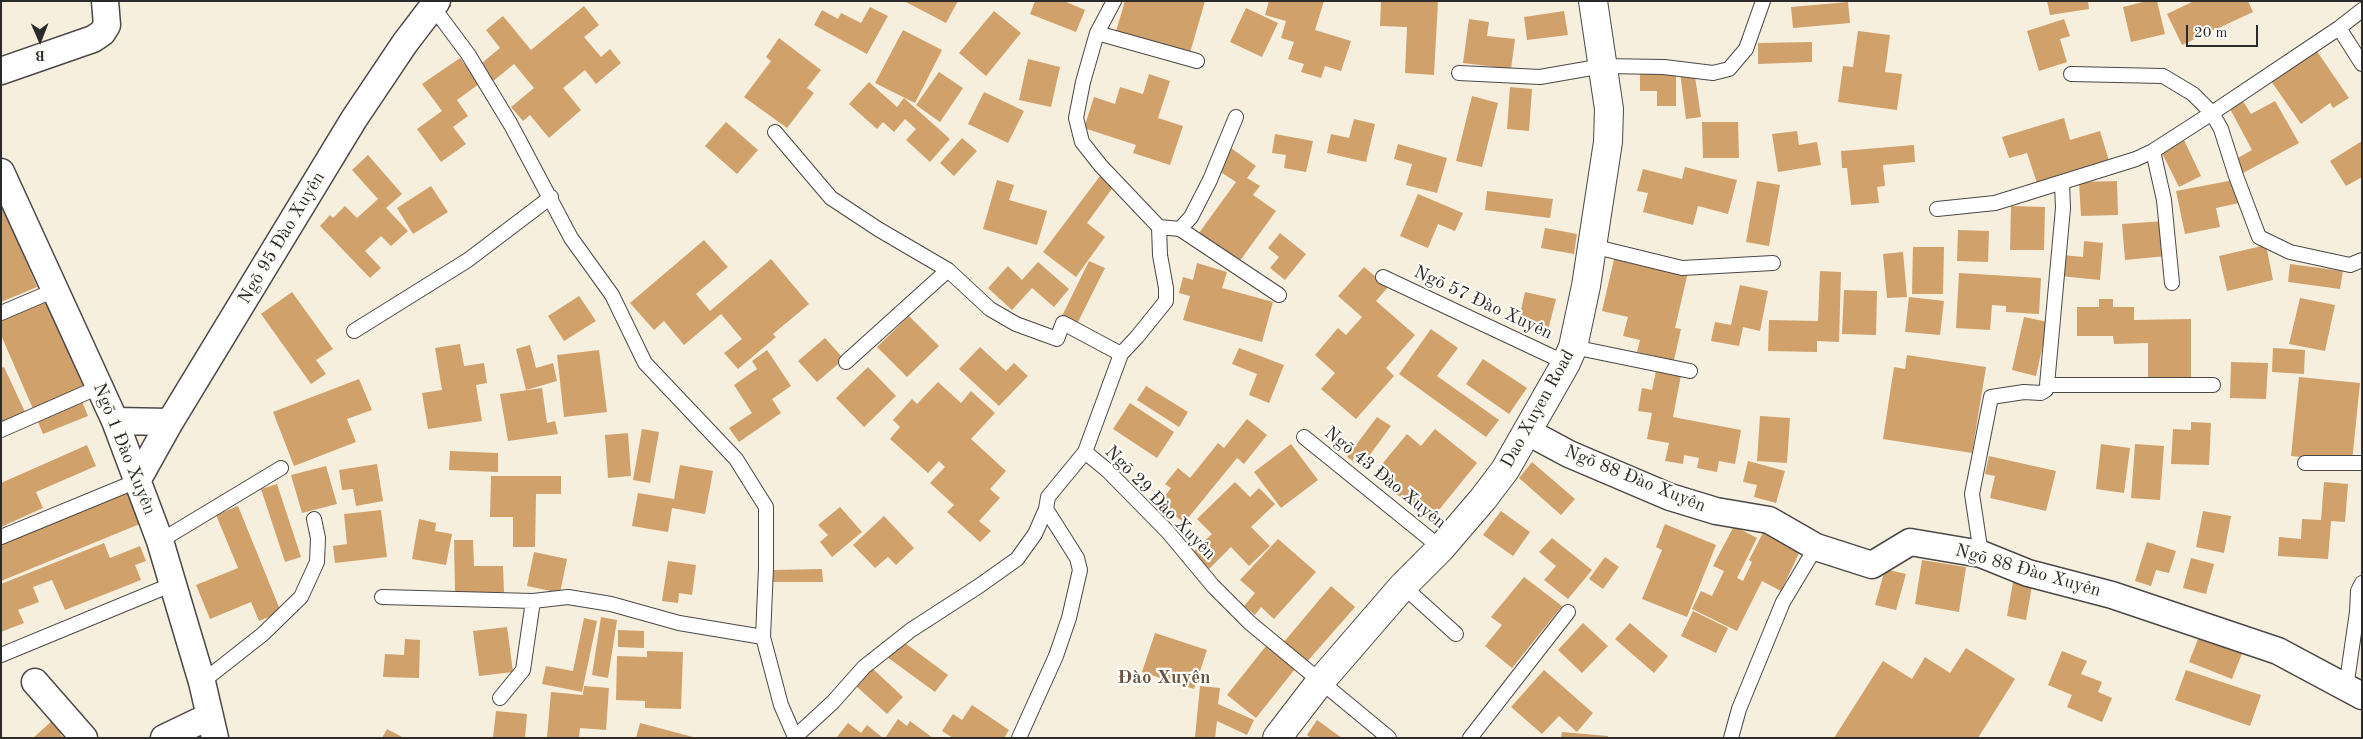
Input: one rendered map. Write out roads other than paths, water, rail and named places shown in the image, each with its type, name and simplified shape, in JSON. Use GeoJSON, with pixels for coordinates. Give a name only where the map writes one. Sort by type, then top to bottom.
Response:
{"type":"FeatureCollection","features":[{"type":"Feature","properties":{"kind":"street"},"geometry":{"type":"LineString","coordinates":[[1,71],[93,39],[102,33],[108,25],[105,1]]}},
{"type":"Feature","properties":{"kind":"street","name":"Dao Xuyen Road"},"geometry":{"type":"LineString","coordinates":[[1277,738],[1320,682],[1403,586],[1441,548],[1494,484],[1528,432],[1570,355],[1592,246],[1608,142],[1609,109],[1593,1]]}},
{"type":"Feature","properties":{"kind":"street","name":"Ngõ 95 Đào Xuyên"},"geometry":{"type":"LineString","coordinates":[[137,481],[170,422],[354,119],[405,42],[435,4]]}},
{"type":"Feature","properties":{"kind":"street","name":"Ngõ 1 Đào Xuyên"},"geometry":{"type":"LineString","coordinates":[[1,172],[115,421],[160,541],[202,682],[212,727]]}},
{"type":"Feature","properties":{"kind":"street"},"geometry":{"type":"LineString","coordinates":[[115,421],[170,422]]}},
{"type":"Feature","properties":{"kind":"street","name":"Ngõ 88 Đào Xuyên"},"geometry":{"type":"LineString","coordinates":[[1528,432],[1569,454],[1670,497],[1716,511],[1769,520],[1816,547],[1872,565],[1910,542],[1981,554],[2028,573],[2112,595],[2278,651],[2354,692]]}},
{"type":"Feature","properties":{"kind":"street"},"geometry":{"type":"LineString","coordinates":[[35,682],[84,738]]}},
{"type":"Feature","properties":{"kind":"street"},"geometry":{"type":"LineString","coordinates":[[164,738],[212,727]]}},
{"type":"Feature","properties":{"kind":"lane"},"geometry":{"type":"LineString","coordinates":[[1114,1],[1097,33],[1083,82],[1076,118],[1082,142],[1101,166],[1159,227],[1180,229],[1279,295]]}},
{"type":"Feature","properties":{"kind":"lane"},"geometry":{"type":"LineString","coordinates":[[1459,73],[1540,77],[1603,66],[1664,66],[1713,72],[1729,69],[1746,49],[1762,1]]}},
{"type":"Feature","properties":{"kind":"lane"},"geometry":{"type":"LineString","coordinates":[[435,4],[468,54],[551,197],[571,238],[612,294],[644,363],[736,459],[766,507],[766,568],[762,637],[781,705],[794,737],[832,702],[864,667],[911,630],[1017,559],[1035,534],[1046,510],[1048,497],[1085,452]]}},
{"type":"Feature","properties":{"kind":"lane"},"geometry":{"type":"LineString","coordinates":[[1937,209],[1995,204],[2136,159],[2153,151],[2212,113],[2339,28],[2362,10]]}},
{"type":"Feature","properties":{"kind":"lane"},"geometry":{"type":"LineString","coordinates":[[2339,28],[2362,64]]}},
{"type":"Feature","properties":{"kind":"lane"},"geometry":{"type":"LineString","coordinates":[[1097,33],[1197,61]]}},
{"type":"Feature","properties":{"kind":"lane"},"geometry":{"type":"LineString","coordinates":[[2071,74],[2163,76],[2193,94],[2212,113],[2222,129],[2236,176],[2259,237],[2290,252],[2350,265],[2362,260]]}},
{"type":"Feature","properties":{"kind":"lane"},"geometry":{"type":"LineString","coordinates":[[1180,229],[1191,217],[1210,180],[1236,117]]}},
{"type":"Feature","properties":{"kind":"lane"},"geometry":{"type":"LineString","coordinates":[[775,132],[831,198],[878,229],[948,270],[990,309],[1016,324],[1057,339],[1063,323],[1121,354]]}},
{"type":"Feature","properties":{"kind":"lane"},"geometry":{"type":"LineString","coordinates":[[2153,151],[2164,200],[2172,283]]}},
{"type":"Feature","properties":{"kind":"lane"},"geometry":{"type":"LineString","coordinates":[[1981,554],[1972,494],[1991,397],[2046,390],[2063,208],[2062,183]]}},
{"type":"Feature","properties":{"kind":"lane"},"geometry":{"type":"LineString","coordinates":[[354,331],[468,260],[551,197]]}},
{"type":"Feature","properties":{"kind":"lane","name":"Ngõ 29 Đào Xuyên"},"geometry":{"type":"LineString","coordinates":[[1159,227],[1160,255],[1166,288],[1166,301],[1121,354],[1085,452],[1107,470],[1168,532],[1213,586],[1250,623],[1389,738]]}},
{"type":"Feature","properties":{"kind":"lane"},"geometry":{"type":"LineString","coordinates":[[1592,246],[1682,268],[1773,262]]}},
{"type":"Feature","properties":{"kind":"lane"},"geometry":{"type":"LineString","coordinates":[[846,362],[948,270]]}},
{"type":"Feature","properties":{"kind":"lane","name":"Ngõ 57 Đào Xuyên"},"geometry":{"type":"LineString","coordinates":[[1383,277],[1570,355],[1690,371]]}},
{"type":"Feature","properties":{"kind":"lane"},"geometry":{"type":"LineString","coordinates":[[1,313],[55,290]]}},
{"type":"Feature","properties":{"kind":"lane"},"geometry":{"type":"LineString","coordinates":[[2047,385],[2213,385]]}},
{"type":"Feature","properties":{"kind":"lane"},"geometry":{"type":"LineString","coordinates":[[1,430],[99,386]]}},
{"type":"Feature","properties":{"kind":"lane","name":"Ngõ 43 Đào Xuyên"},"geometry":{"type":"LineString","coordinates":[[1304,437],[1441,548]]}},
{"type":"Feature","properties":{"kind":"lane"},"geometry":{"type":"LineString","coordinates":[[2305,463],[2362,463]]}},
{"type":"Feature","properties":{"kind":"lane"},"geometry":{"type":"LineString","coordinates":[[160,541],[281,468]]}},
{"type":"Feature","properties":{"kind":"lane"},"geometry":{"type":"LineString","coordinates":[[1,538],[137,481]]}},
{"type":"Feature","properties":{"kind":"lane"},"geometry":{"type":"LineString","coordinates":[[1019,738],[1056,656],[1069,618],[1080,570],[1077,558],[1046,510]]}},
{"type":"Feature","properties":{"kind":"lane"},"geometry":{"type":"LineString","coordinates":[[202,682],[264,634],[301,597],[317,562],[318,538],[314,519]]}},
{"type":"Feature","properties":{"kind":"lane"},"geometry":{"type":"LineString","coordinates":[[1731,738],[1739,709],[1783,602],[1816,547]]}},
{"type":"Feature","properties":{"kind":"lane"},"geometry":{"type":"LineString","coordinates":[[2354,692],[2358,591],[2362,582]]}},
{"type":"Feature","properties":{"kind":"lane"},"geometry":{"type":"LineString","coordinates":[[1,655],[173,584]]}},
{"type":"Feature","properties":{"kind":"lane"},"geometry":{"type":"LineString","coordinates":[[1403,586],[1456,634]]}},
{"type":"Feature","properties":{"kind":"lane"},"geometry":{"type":"LineString","coordinates":[[382,597],[533,601],[568,597],[611,604],[679,623],[762,637]]}},
{"type":"Feature","properties":{"kind":"lane"},"geometry":{"type":"LineString","coordinates":[[500,698],[523,670],[533,601]]}},
{"type":"Feature","properties":{"kind":"lane"},"geometry":{"type":"LineString","coordinates":[[1470,738],[1568,612]]}},
{"type":"Feature","properties":{"kind":"district","name":"Đào Xuyên"},"geometry":{"type":"Point","coordinates":[1164,678]}}]}
